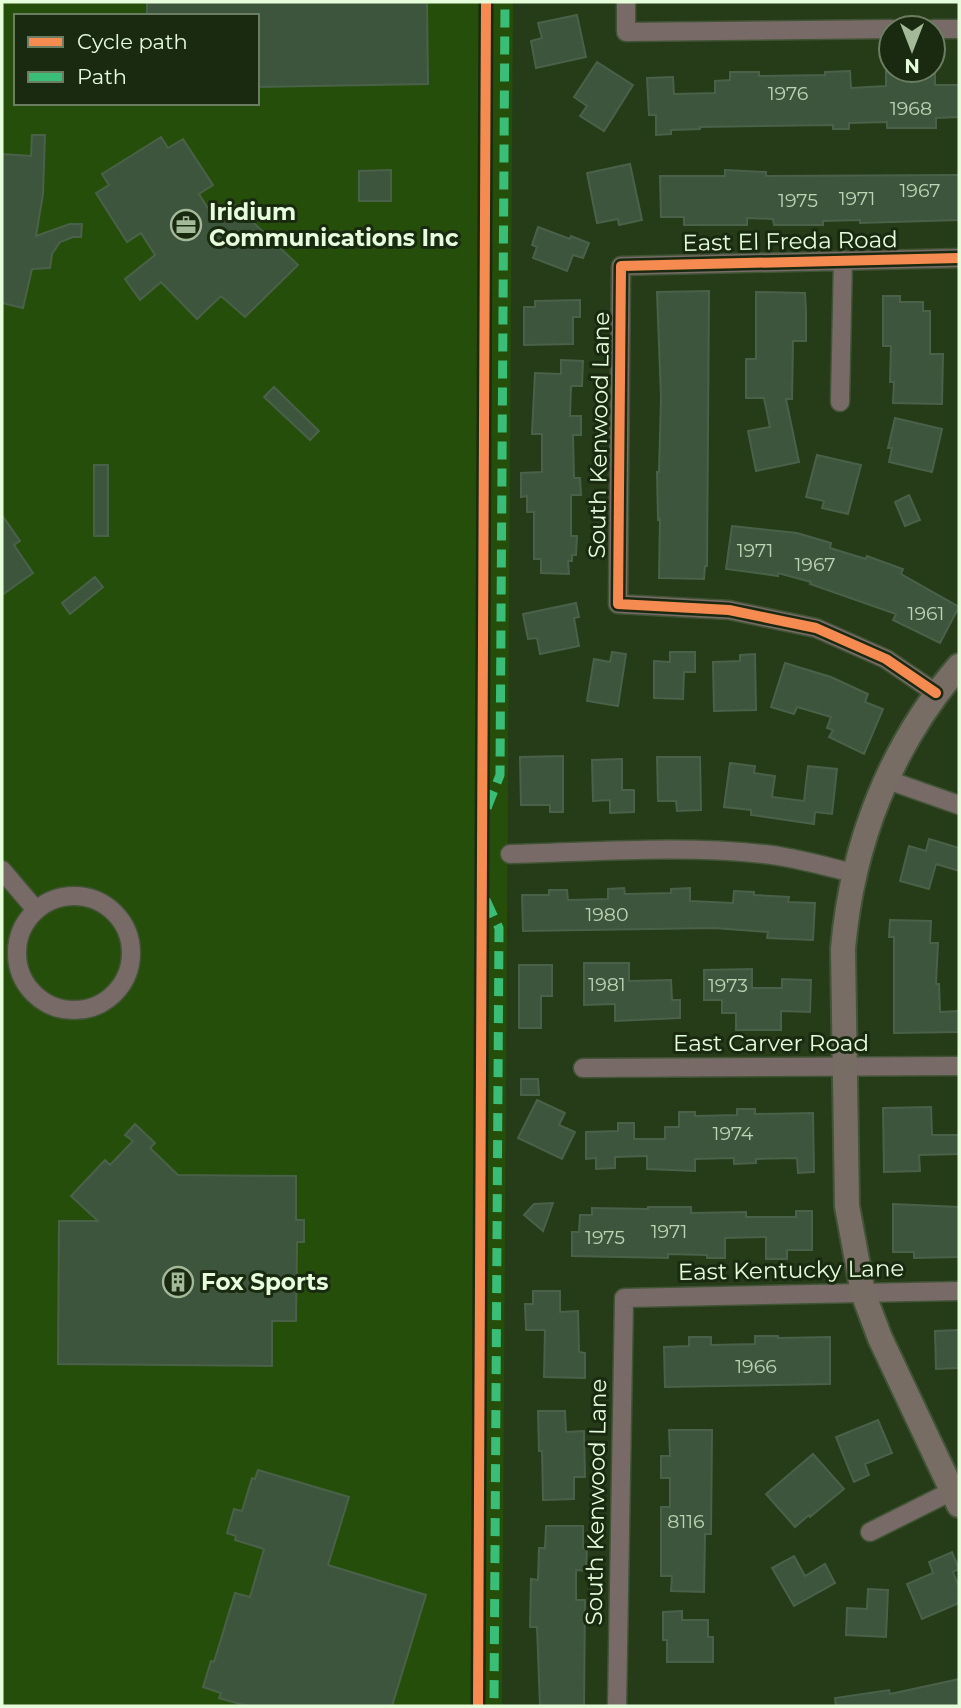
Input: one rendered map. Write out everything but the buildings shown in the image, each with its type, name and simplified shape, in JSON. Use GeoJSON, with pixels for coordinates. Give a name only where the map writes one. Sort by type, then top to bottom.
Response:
{"type":"FeatureCollection","features":[{"type":"Feature","properties":{"kind":"street"},"geometry":{"type":"LineString","coordinates":[[626,2],[626,32],[877,29]]}},
{"type":"Feature","properties":{"kind":"street","name":"East El Freda Road"},"geometry":{"type":"LineString","coordinates":[[621,266],[959,258]]}},
{"type":"Feature","properties":{"kind":"street"},"geometry":{"type":"LineString","coordinates":[[840,402],[843,260]]}},
{"type":"Feature","properties":{"kind":"street","name":"South Kenwood Lane"},"geometry":{"type":"LineString","coordinates":[[621,266],[618,604],[729,610],[816,628],[886,659],[936,693]]}},
{"type":"Feature","properties":{"kind":"street"},"geometry":{"type":"LineString","coordinates":[[870,1532],[956,1498],[880,1338],[863,1293],[847,1206],[843,948],[846,910],[853,873],[868,822],[885,779],[936,693],[959,666]]}},
{"type":"Feature","properties":{"kind":"street"},"geometry":{"type":"LineString","coordinates":[[885,779],[959,805]]}},
{"type":"Feature","properties":{"kind":"street"},"geometry":{"type":"LineString","coordinates":[[510,854],[689,850],[737,852],[765,854],[853,873]]}},
{"type":"Feature","properties":{"kind":"street"},"geometry":{"type":"LineString","coordinates":[[2,870],[36,911]]}},
{"type":"Feature","properties":{"kind":"street"},"geometry":{"type":"LineString","coordinates":[[70,896],[88,898],[106,906],[119,918],[128,934],[131,953],[129,971],[120,988],[106,1001],[89,1009],[70,1010],[51,1006],[35,996],[23,980],[17,962],[17,943],[24,925],[36,911],[52,901],[70,896]]}},
{"type":"Feature","properties":{"kind":"street","name":"East Carver Road"},"geometry":{"type":"LineString","coordinates":[[583,1068],[959,1066]]}},
{"type":"Feature","properties":{"kind":"street","name":"East Kentucky Lane"},"geometry":{"type":"LineString","coordinates":[[624,1298],[959,1291]]}},
{"type":"Feature","properties":{"kind":"street","name":"South Kenwood Lane"},"geometry":{"type":"LineString","coordinates":[[617,1706],[624,1298]]}},
{"type":"Feature","properties":{"kind":"shaded area"},"geometry":{"type":"Polygon","coordinates":[[[2,2],[513,2],[502,1706],[2,1706],[2,2]]]}},
{"type":"Feature","properties":{"kind":"marked path"},"geometry":{"type":"LineString","coordinates":[[487,808],[500,775],[505,2]]}},
{"type":"Feature","properties":{"kind":"marked path"},"geometry":{"type":"LineString","coordinates":[[486,900],[499,928],[494,1706]]}},
{"type":"Feature","properties":{"kind":"cycle path"},"geometry":{"type":"LineString","coordinates":[[478,1706],[486,2]]}},
{"type":"Feature","properties":{"kind":"cycle path"},"geometry":{"type":"LineString","coordinates":[[936,693],[886,659],[816,628],[729,610],[618,604],[621,266],[959,258]]}},
{"type":"Feature","properties":{"kind":"place","name":"Iridium Communications Inc"},"geometry":{"type":"Point","coordinates":[186,225]}},
{"type":"Feature","properties":{"kind":"place","name":"Fox Sports"},"geometry":{"type":"Point","coordinates":[178,1282]}}]}
